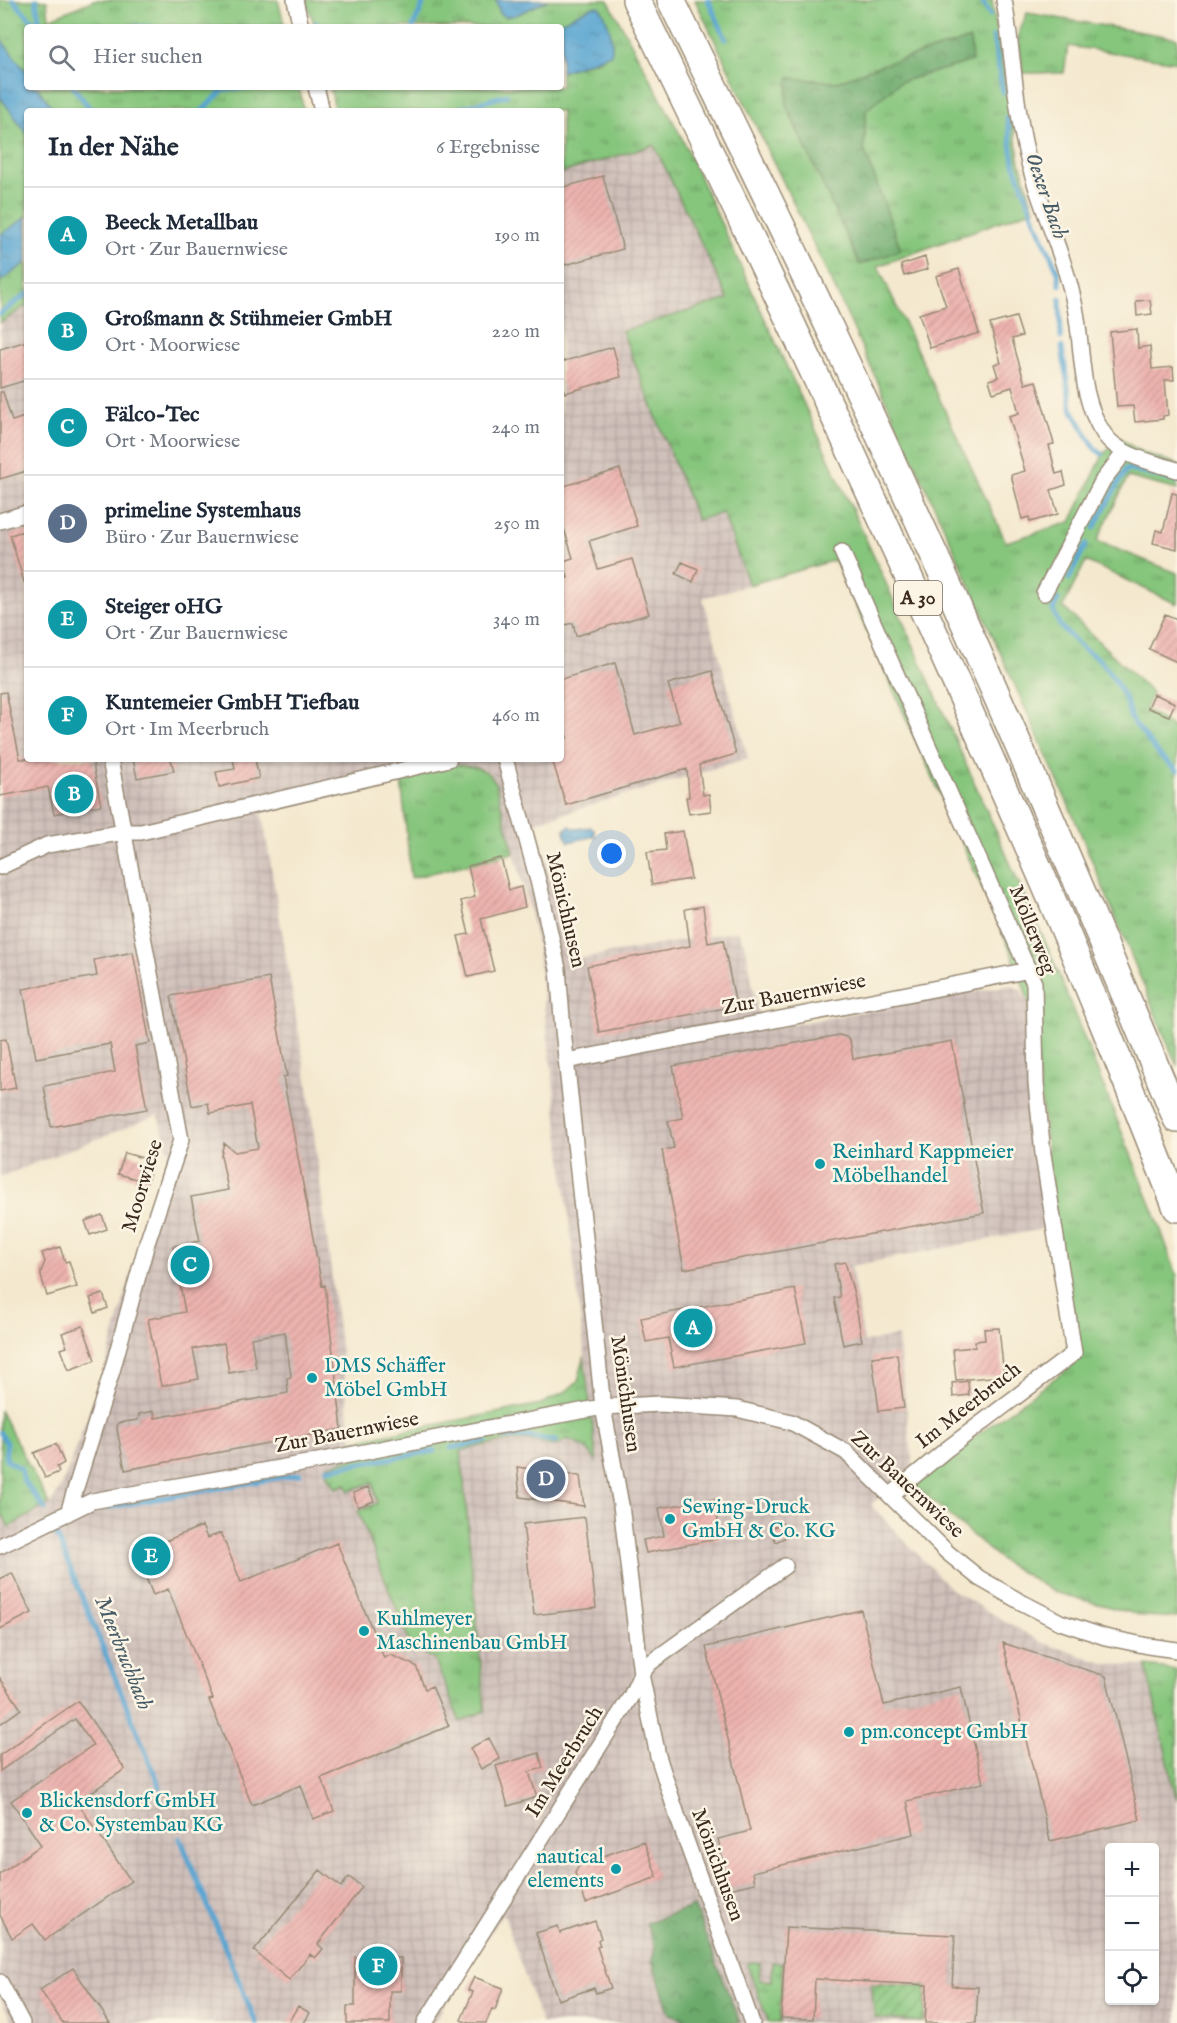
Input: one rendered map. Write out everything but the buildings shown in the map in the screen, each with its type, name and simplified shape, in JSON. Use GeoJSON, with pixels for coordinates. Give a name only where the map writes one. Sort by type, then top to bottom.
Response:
{"type":"FeatureCollection","features":[{"type":"Feature","properties":{"kind":"highway","name":"A 30"},"geometry":{"type":"LineString","coordinates":[[636,0],[837,418],[1027,841],[1177,1208]]}},
{"type":"Feature","properties":{"kind":"highway","name":"A 30"},"geometry":{"type":"LineString","coordinates":[[671,0],[832,332],[920,524],[1035,783],[1177,1119]]}},
{"type":"Feature","properties":{"kind":"street"},"geometry":{"type":"LineString","coordinates":[[295,0],[300,24]]}},
{"type":"Feature","properties":{"kind":"street"},"geometry":{"type":"LineString","coordinates":[[1004,0],[1029,160],[1066,270],[1075,308],[1083,378],[1090,407],[1105,436],[1125,452],[1177,470]]}},
{"type":"Feature","properties":{"kind":"street"},"geometry":{"type":"LineString","coordinates":[[317,90],[321,107]]}},
{"type":"Feature","properties":{"kind":"street"},"geometry":{"type":"LineString","coordinates":[[1044,593],[1102,480],[1125,452]]}},
{"type":"Feature","properties":{"kind":"street"},"geometry":{"type":"LineString","coordinates":[[0,521],[24,514]]}},
{"type":"Feature","properties":{"kind":"street","name":"Möllerweg"},"geometry":{"type":"LineString","coordinates":[[842,552],[1034,983],[1036,1083],[1043,1154],[1074,1353]]}},
{"type":"Feature","properties":{"kind":"street","name":"Moorwiese"},"geometry":{"type":"LineString","coordinates":[[68,1513],[112,1371],[147,1243],[181,1140],[111,762]]}},
{"type":"Feature","properties":{"kind":"street"},"geometry":{"type":"LineString","coordinates":[[0,867],[47,845],[125,832],[141,832],[436,762]]}},
{"type":"Feature","properties":{"kind":"street","name":"Mönichhusen"},"geometry":{"type":"LineString","coordinates":[[506,762],[540,888],[558,969],[603,1407],[621,1505],[641,1674],[658,1756],[752,2023]]}},
{"type":"Feature","properties":{"kind":"street","name":"Zur Bauernwiese"},"geometry":{"type":"LineString","coordinates":[[566,1061],[1030,970]]}},
{"type":"Feature","properties":{"kind":"street","name":"Im Meerbruch"},"geometry":{"type":"LineString","coordinates":[[891,1495],[946,1449],[1074,1353]]}},
{"type":"Feature","properties":{"kind":"street","name":"Zur Bauernwiese"},"geometry":{"type":"LineString","coordinates":[[0,1546],[92,1501],[603,1407],[660,1404],[736,1408],[791,1422],[846,1452],[948,1553],[979,1578],[1019,1602],[1060,1622],[1105,1637],[1177,1650]]}},
{"type":"Feature","properties":{"kind":"street","name":"Im Meerbruch"},"geometry":{"type":"LineString","coordinates":[[425,2023],[624,1707],[641,1674],[650,1663],[785,1566]]}},
{"type":"Feature","properties":{"kind":"street"},"geometry":{"type":"LineString","coordinates":[[0,1982],[22,2023]]}},
{"type":"Feature","properties":{"kind":"shaded area"},"geometry":{"type":"Polygon","coordinates":[[[654,145],[728,299],[622,331],[697,520],[723,513],[749,585],[703,598],[748,758],[536,822],[559,904],[571,960],[738,931],[746,948],[761,1030],[1011,985],[1021,990],[1031,1007],[1048,1228],[851,1266],[864,1342],[898,1336],[913,1466],[871,1505],[952,1590],[1041,1642],[1106,1664],[1146,1666],[1177,1801],[1177,2023],[780,2023],[783,1963],[772,1981],[759,1980],[760,1963],[749,1963],[747,1965],[769,2023],[740,2023],[694,1906],[646,1924],[685,2023],[541,2023],[503,1912],[433,2023],[13,2023],[0,1998],[0,1509],[9,1526],[53,1501],[65,1478],[105,1368],[140,1241],[169,1152],[158,1115],[0,1177],[0,323],[24,307],[24,762],[564,762],[564,172],[654,145]],[[457,765],[262,813],[309,1093],[354,1458],[347,1484],[350,1491],[373,1482],[377,1503],[358,1510],[411,1646],[435,1659],[460,1722],[485,1711],[461,1451],[512,1441],[533,1441],[551,1446],[567,1439],[580,1443],[597,1460],[537,944],[529,907],[491,774],[483,769],[457,765]],[[873,1984],[872,2014],[874,2018],[925,1986],[873,1984]]]}},
{"type":"Feature","properties":{"kind":"green space"},"geometry":{"type":"Polygon","coordinates":[[[0,0],[47,0],[49,19],[94,0],[278,0],[284,24],[24,24],[24,90],[300,90],[303,108],[24,108],[24,307],[0,323],[0,0]]]}},
{"type":"Feature","properties":{"kind":"green space"},"geometry":{"type":"Polygon","coordinates":[[[306,0],[496,0],[500,13],[516,15],[548,0],[608,0],[681,136],[881,572],[1053,960],[1160,1227],[1177,1276],[1177,1618],[1143,1616],[1054,1592],[1002,1561],[915,1486],[973,1438],[1073,1365],[1069,1349],[1031,1007],[1011,952],[835,560],[749,585],[723,513],[697,520],[622,331],[728,299],[654,145],[564,172],[564,108],[334,108],[331,90],[564,90],[564,71],[604,58],[564,27],[564,24],[314,24],[306,0]]]}},
{"type":"Feature","properties":{"kind":"green space"},"geometry":{"type":"Polygon","coordinates":[[[695,0],[992,0],[1020,163],[1034,209],[878,266],[1006,542],[1071,522],[1103,455],[1119,437],[1139,450],[1177,464],[1177,490],[1128,477],[1097,541],[1177,573],[1177,604],[1086,561],[1063,607],[1152,693],[1145,709],[1177,730],[1177,1066],[1073,815],[836,291],[695,0]],[[972,61],[837,82],[789,78],[786,105],[860,264],[901,250],[864,149],[866,110],[900,82],[972,61]]]}},
{"type":"Feature","properties":{"kind":"green space"},"geometry":{"type":"Polygon","coordinates":[[[1027,13],[1177,38],[1177,62],[1068,46],[1064,73],[1023,73],[1018,35],[1027,13]]]}},
{"type":"Feature","properties":{"kind":"green space"},"geometry":{"type":"Polygon","coordinates":[[[970,39],[972,61],[900,82],[866,110],[864,149],[901,250],[860,265],[786,105],[789,78],[837,82],[881,65],[970,39]]]}},
{"type":"Feature","properties":{"kind":"green space"},"geometry":{"type":"Polygon","coordinates":[[[457,765],[474,767],[492,777],[514,853],[411,878],[401,778],[457,765]]]}},
{"type":"Feature","properties":{"kind":"green space"},"geometry":{"type":"Polygon","coordinates":[[[584,1357],[597,1463],[585,1448],[567,1439],[558,1445],[514,1441],[461,1451],[485,1711],[460,1722],[435,1660],[411,1646],[358,1511],[377,1503],[373,1482],[349,1491],[346,1484],[336,1488],[328,1476],[327,1466],[354,1458],[351,1441],[541,1404],[565,1392],[578,1381],[584,1357]]]}},
{"type":"Feature","properties":{"kind":"green space"},"geometry":{"type":"Polygon","coordinates":[[[0,1410],[49,1504],[9,1527],[0,1509],[0,1410]]]}},
{"type":"Feature","properties":{"kind":"green space"},"geometry":{"type":"Polygon","coordinates":[[[1146,1666],[1177,1670],[1177,1801],[1146,1666]]]}},
{"type":"Feature","properties":{"kind":"green space"},"geometry":{"type":"Polygon","coordinates":[[[694,1906],[740,2023],[685,2023],[682,2018],[670,2014],[652,1960],[655,1948],[646,1923],[694,1906]]]}},
{"type":"Feature","properties":{"kind":"green space"},"geometry":{"type":"Polygon","coordinates":[[[751,1962],[760,1963],[759,1980],[772,1981],[772,1962],[783,1963],[780,2023],[769,2023],[747,1965],[751,1962]]]}},
{"type":"Feature","properties":{"kind":"green space"},"geometry":{"type":"Polygon","coordinates":[[[872,1984],[926,1986],[924,2022],[874,2018],[872,1984]]]}},
{"type":"Feature","properties":{"kind":"water"},"geometry":{"type":"Polygon","coordinates":[[[496,0],[548,0],[516,15],[506,17],[500,13],[496,0]]]}},
{"type":"Feature","properties":{"kind":"water"},"geometry":{"type":"Polygon","coordinates":[[[599,6],[605,16],[610,29],[611,54],[564,71],[564,24],[556,24],[599,6]]]}},
{"type":"Feature","properties":{"kind":"water"},"geometry":{"type":"Polygon","coordinates":[[[0,38],[24,69],[24,90],[39,90],[53,108],[24,108],[24,130],[0,97],[0,38]]]}},
{"type":"Feature","properties":{"kind":"water"},"geometry":{"type":"Polygon","coordinates":[[[24,219],[24,264],[0,282],[0,235],[24,219]]]}},
{"type":"Feature","properties":{"kind":"water"},"geometry":{"type":"Polygon","coordinates":[[[569,826],[576,829],[591,827],[594,829],[595,836],[569,842],[565,829],[569,826]]]}},
{"type":"Feature","properties":{"kind":"waterway"},"geometry":{"type":"LineString","coordinates":[[13,0],[35,24]]}},
{"type":"Feature","properties":{"kind":"waterway"},"geometry":{"type":"LineString","coordinates":[[36,0],[40,24]]}},
{"type":"Feature","properties":{"kind":"waterway"},"geometry":{"type":"LineString","coordinates":[[414,24],[425,0]]}},
{"type":"Feature","properties":{"kind":"waterway"},"geometry":{"type":"LineString","coordinates":[[708,0],[726,39]]}},
{"type":"Feature","properties":{"kind":"waterway","name":"Oexer Bach"},"geometry":{"type":"LineString","coordinates":[[981,0],[990,15]]}},
{"type":"Feature","properties":{"kind":"waterway","name":"Oexer Bach"},"geometry":{"type":"LineString","coordinates":[[993,37],[1003,93]]}},
{"type":"Feature","properties":{"kind":"waterway"},"geometry":{"type":"LineString","coordinates":[[75,90],[90,108]]}},
{"type":"Feature","properties":{"kind":"waterway"},"geometry":{"type":"LineString","coordinates":[[205,108],[223,90]]}},
{"type":"Feature","properties":{"kind":"waterway"},"geometry":{"type":"LineString","coordinates":[[462,108],[507,95]]}},
{"type":"Feature","properties":{"kind":"waterway","name":"Oexer Bach"},"geometry":{"type":"LineString","coordinates":[[1007,117],[1014,163],[1035,220],[1058,272],[1060,285]]}},
{"type":"Feature","properties":{"kind":"waterway"},"geometry":{"type":"LineString","coordinates":[[0,314],[24,296]]}},
{"type":"Feature","properties":{"kind":"waterway","name":"Oexer Bach"},"geometry":{"type":"LineString","coordinates":[[1060,298],[1061,338]]}},
{"type":"Feature","properties":{"kind":"waterway","name":"Oexer Bach"},"geometry":{"type":"LineString","coordinates":[[1062,347],[1071,408],[1095,449],[1102,454]]}},
{"type":"Feature","properties":{"kind":"waterway"},"geometry":{"type":"LineString","coordinates":[[1094,528],[1126,469],[1177,481]]}},
{"type":"Feature","properties":{"kind":"waterway"},"geometry":{"type":"LineString","coordinates":[[1069,579],[1086,544]]}},
{"type":"Feature","properties":{"kind":"waterway"},"geometry":{"type":"LineString","coordinates":[[1058,599],[1053,610],[1060,626],[1082,648],[1099,659],[1114,679],[1126,701],[1131,719],[1161,757],[1177,770]]}},
{"type":"Feature","properties":{"kind":"waterway","name":"Meerbruchbach"},"geometry":{"type":"LineString","coordinates":[[0,1433],[7,1444],[7,1460],[21,1469],[23,1480],[45,1509]]}},
{"type":"Feature","properties":{"kind":"waterway"},"geometry":{"type":"LineString","coordinates":[[504,1437],[530,1437],[556,1441]]}},
{"type":"Feature","properties":{"kind":"waterway"},"geometry":{"type":"LineString","coordinates":[[451,1448],[486,1441]]}},
{"type":"Feature","properties":{"kind":"waterway"},"geometry":{"type":"LineString","coordinates":[[327,1469],[434,1451]]}},
{"type":"Feature","properties":{"kind":"waterway"},"geometry":{"type":"LineString","coordinates":[[105,1508],[300,1474]]}},
{"type":"Feature","properties":{"kind":"waterway","name":"Meerbruchbach"},"geometry":{"type":"LineString","coordinates":[[55,1531],[160,1787]]}},
{"type":"Feature","properties":{"kind":"waterway","name":"Meerbruchbach"},"geometry":{"type":"LineString","coordinates":[[180,1838],[256,2023]]}},
{"type":"Feature","properties":{"kind":"place","name":"Großmann & Stühmeier GmbH"},"geometry":{"type":"Point","coordinates":[74,794]}},
{"type":"Feature","properties":{"kind":"place","name":"Reinhard Kappmeier Möbelhandel"},"geometry":{"type":"Point","coordinates":[820,1164]}},
{"type":"Feature","properties":{"kind":"place","name":"Fälco-Tec"},"geometry":{"type":"Point","coordinates":[190,1265]}},
{"type":"Feature","properties":{"kind":"place","name":"Beeck Metallbau"},"geometry":{"type":"Point","coordinates":[693,1328]}},
{"type":"Feature","properties":{"kind":"place","name":"DMS Schäffer Möbel GmbH"},"geometry":{"type":"Point","coordinates":[312,1378]}},
{"type":"Feature","properties":{"kind":"place","name":"primeline Systemhaus"},"geometry":{"type":"Point","coordinates":[546,1479]}},
{"type":"Feature","properties":{"kind":"place","name":"Sewing-Druck GmbH & Co. KG"},"geometry":{"type":"Point","coordinates":[670,1519]}},
{"type":"Feature","properties":{"kind":"place","name":"Steiger oHG"},"geometry":{"type":"Point","coordinates":[151,1556]}},
{"type":"Feature","properties":{"kind":"place","name":"Kuhlmeyer Maschinenbau GmbH"},"geometry":{"type":"Point","coordinates":[364,1631]}},
{"type":"Feature","properties":{"kind":"place","name":"pm.concept GmbH"},"geometry":{"type":"Point","coordinates":[849,1732]}},
{"type":"Feature","properties":{"kind":"place","name":"Blickensdorf GmbH & Co. Systembau KG"},"geometry":{"type":"Point","coordinates":[27,1813]}},
{"type":"Feature","properties":{"kind":"place","name":"nautical elements"},"geometry":{"type":"Point","coordinates":[616,1869]}},
{"type":"Feature","properties":{"kind":"place","name":"Kuntemeier GmbH Tiefbau"},"geometry":{"type":"Point","coordinates":[378,1966]}}]}
